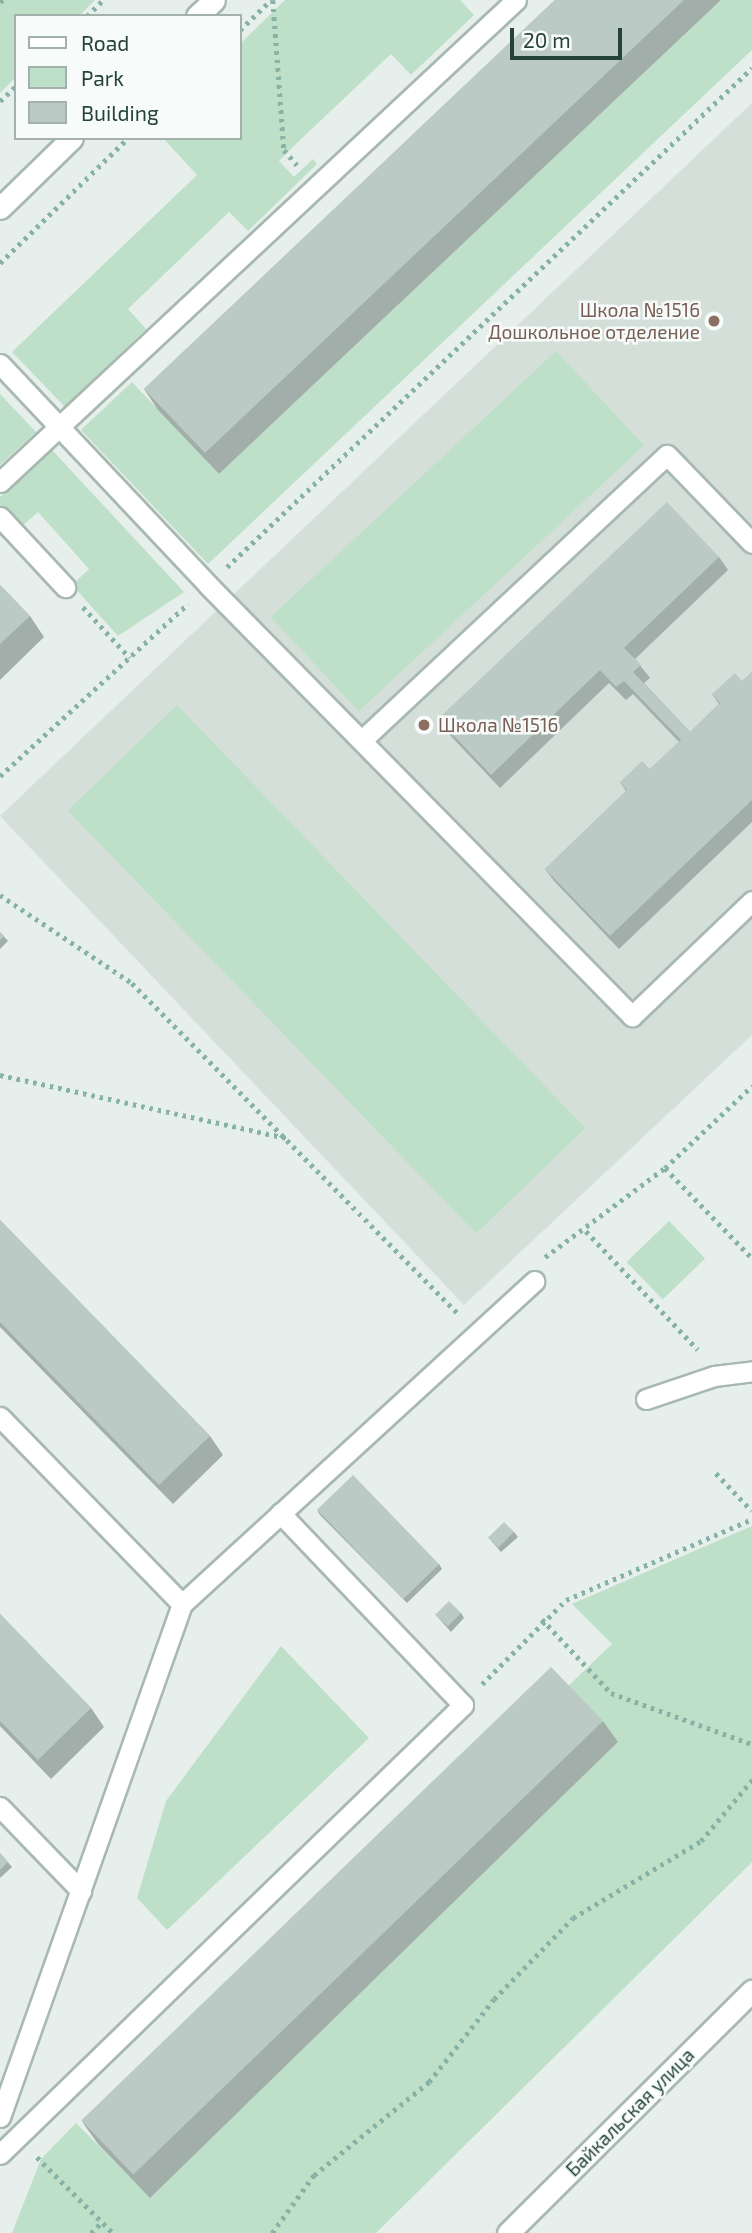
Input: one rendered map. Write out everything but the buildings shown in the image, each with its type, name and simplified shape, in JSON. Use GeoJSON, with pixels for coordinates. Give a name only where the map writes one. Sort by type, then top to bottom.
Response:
{"type":"FeatureCollection","features":[{"type":"Feature","properties":{"kind":"street"},"geometry":{"type":"LineString","coordinates":[[199,14],[214,0]]}},
{"type":"Feature","properties":{"kind":"street"},"geometry":{"type":"LineString","coordinates":[[0,208],[70,140]]}},
{"type":"Feature","properties":{"kind":"street","name":"Байкальская улица"},"geometry":{"type":"LineString","coordinates":[[508,2233],[752,1991]]}},
{"type":"Feature","properties":{"kind":"lane"},"geometry":{"type":"LineString","coordinates":[[0,482],[516,0]]}},
{"type":"Feature","properties":{"kind":"lane"},"geometry":{"type":"LineString","coordinates":[[0,364],[208,585],[632,1016],[752,901]]}},
{"type":"Feature","properties":{"kind":"lane"},"geometry":{"type":"LineString","coordinates":[[362,740],[667,456],[752,543]]}},
{"type":"Feature","properties":{"kind":"lane"},"geometry":{"type":"LineString","coordinates":[[0,517],[65,587]]}},
{"type":"Feature","properties":{"kind":"lane"},"geometry":{"type":"LineString","coordinates":[[0,2117],[182,1604],[536,1272]]}},
{"type":"Feature","properties":{"kind":"lane"},"geometry":{"type":"LineString","coordinates":[[646,1399],[722,1375],[752,1371]]}},
{"type":"Feature","properties":{"kind":"lane"},"geometry":{"type":"LineString","coordinates":[[0,1417],[182,1604]]}},
{"type":"Feature","properties":{"kind":"lane"},"geometry":{"type":"LineString","coordinates":[[0,2154],[463,1705],[280,1513]]}},
{"type":"Feature","properties":{"kind":"lane"},"geometry":{"type":"LineString","coordinates":[[0,1807],[80,1891]]}},
{"type":"Feature","properties":{"kind":"path"},"geometry":{"type":"LineString","coordinates":[[89,14],[103,0]]}},
{"type":"Feature","properties":{"kind":"path"},"geometry":{"type":"LineString","coordinates":[[242,28],[272,0]]}},
{"type":"Feature","properties":{"kind":"path"},"geometry":{"type":"LineString","coordinates":[[272,0],[284,150],[316,186]]}},
{"type":"Feature","properties":{"kind":"path"},"geometry":{"type":"LineString","coordinates":[[0,776],[208,585],[752,68]]}},
{"type":"Feature","properties":{"kind":"path"},"geometry":{"type":"LineString","coordinates":[[0,102],[14,88]]}},
{"type":"Feature","properties":{"kind":"path"},"geometry":{"type":"LineString","coordinates":[[0,263],[126,140]]}},
{"type":"Feature","properties":{"kind":"path"},"geometry":{"type":"LineString","coordinates":[[65,587],[130,658]]}},
{"type":"Feature","properties":{"kind":"path"},"geometry":{"type":"LineString","coordinates":[[0,895],[132,983],[288,1138],[460,1317]]}},
{"type":"Feature","properties":{"kind":"path"},"geometry":{"type":"LineString","coordinates":[[0,1075],[288,1138]]}},
{"type":"Feature","properties":{"kind":"path"},"geometry":{"type":"LineString","coordinates":[[586,1231],[665,1168],[752,1086]]}},
{"type":"Feature","properties":{"kind":"path"},"geometry":{"type":"LineString","coordinates":[[665,1168],[752,1258]]}},
{"type":"Feature","properties":{"kind":"path"},"geometry":{"type":"LineString","coordinates":[[536,1272],[578,1227],[586,1231],[722,1375]]}},
{"type":"Feature","properties":{"kind":"path"},"geometry":{"type":"LineString","coordinates":[[716,1474],[752,1511]]}},
{"type":"Feature","properties":{"kind":"path"},"geometry":{"type":"LineString","coordinates":[[463,1705],[542,1619],[566,1600],[752,1519]]}},
{"type":"Feature","properties":{"kind":"path"},"geometry":{"type":"LineString","coordinates":[[542,1619],[611,1693],[752,1744]]}},
{"type":"Feature","properties":{"kind":"path"},"geometry":{"type":"LineString","coordinates":[[272,2233],[314,2175],[429,2081],[494,1999],[573,1918],[701,1841],[752,1780]]}},
{"type":"Feature","properties":{"kind":"path"},"geometry":{"type":"LineString","coordinates":[[17,2137],[113,2233]]}},
{"type":"Feature","properties":{"kind":"path"},"geometry":{"type":"LineString","coordinates":[[91,2233],[103,2222]]}},
{"type":"Feature","properties":{"kind":"shaded area","name":"Школа №1516"},"geometry":{"type":"Polygon","coordinates":[[[752,103],[752,1035],[464,1305],[0,816],[752,103]]]}},
{"type":"Feature","properties":{"kind":"green space"},"geometry":{"type":"Polygon","coordinates":[[[0,0],[95,0],[81,14],[14,14],[14,79],[0,93],[0,0]]]}},
{"type":"Feature","properties":{"kind":"green space"},"geometry":{"type":"Polygon","coordinates":[[[285,0],[460,0],[474,15],[411,75],[391,54],[297,143],[279,161],[294,177],[313,159],[317,164],[248,231],[229,212],[128,309],[146,329],[65,407],[12,352],[197,175],[165,140],[242,140],[242,42],[285,0]]]}},
{"type":"Feature","properties":{"kind":"green space"},"geometry":{"type":"Polygon","coordinates":[[[721,0],[752,0],[752,50],[208,564],[81,430],[132,382],[219,474],[721,0]]]}},
{"type":"Feature","properties":{"kind":"green space"},"geometry":{"type":"Polygon","coordinates":[[[556,351],[644,445],[359,711],[271,617],[556,351]]]}},
{"type":"Feature","properties":{"kind":"green space"},"geometry":{"type":"Polygon","coordinates":[[[0,394],[36,432],[0,465],[0,394]]]}},
{"type":"Feature","properties":{"kind":"green space"},"geometry":{"type":"Polygon","coordinates":[[[52,450],[184,592],[118,636],[72,585],[89,569],[38,512],[20,528],[0,506],[0,497],[52,450]]]}},
{"type":"Feature","properties":{"kind":"green space"},"geometry":{"type":"Polygon","coordinates":[[[177,705],[585,1128],[476,1234],[68,811],[177,705]]]}},
{"type":"Feature","properties":{"kind":"green space"},"geometry":{"type":"Polygon","coordinates":[[[669,1221],[705,1258],[663,1299],[627,1262],[669,1221]]]}},
{"type":"Feature","properties":{"kind":"green space"},"geometry":{"type":"Polygon","coordinates":[[[752,1526],[752,1862],[376,2233],[12,2233],[41,2159],[76,2123],[150,2197],[618,1742],[566,1688],[612,1644],[572,1604],[752,1526]]]}},
{"type":"Feature","properties":{"kind":"green space"},"geometry":{"type":"Polygon","coordinates":[[[281,1646],[369,1738],[167,1930],[137,1898],[166,1801],[281,1646]]]}},
{"type":"Feature","properties":{"kind":"place","name":"Школа №1516 Дошкольное отделение"},"geometry":{"type":"Point","coordinates":[714,321]}},
{"type":"Feature","properties":{"kind":"place","name":"Школа №1516"},"geometry":{"type":"Point","coordinates":[424,725]}}]}
